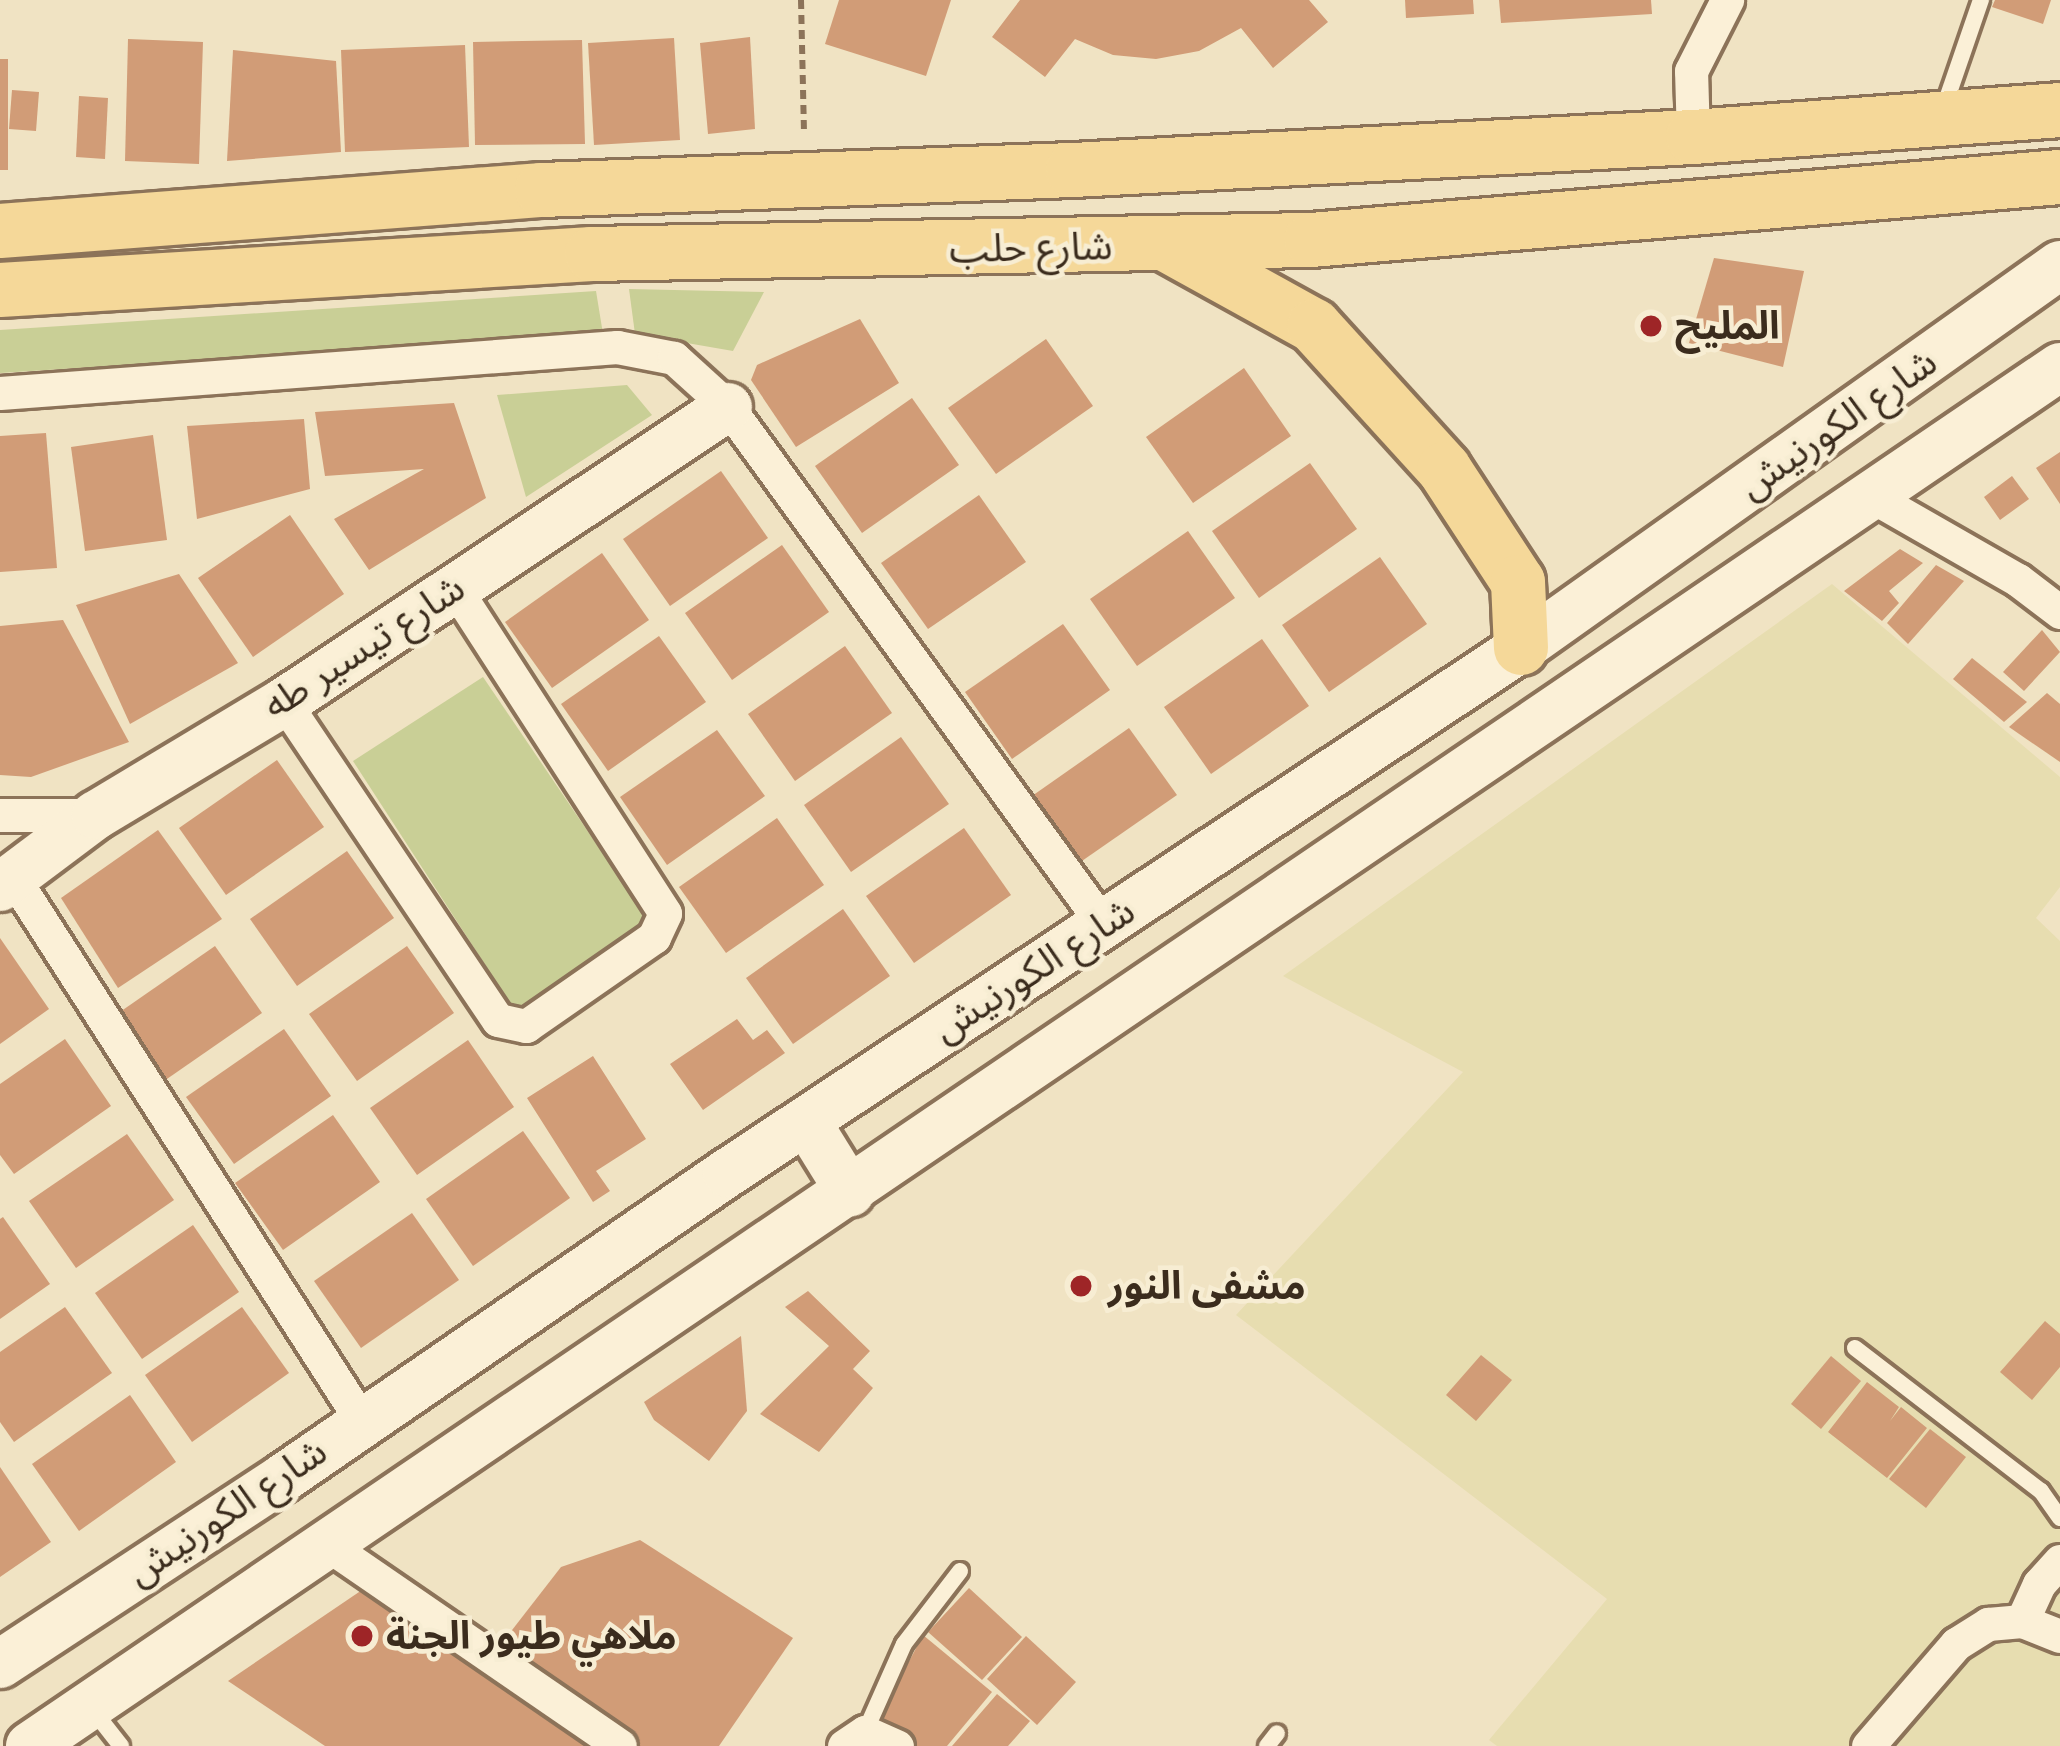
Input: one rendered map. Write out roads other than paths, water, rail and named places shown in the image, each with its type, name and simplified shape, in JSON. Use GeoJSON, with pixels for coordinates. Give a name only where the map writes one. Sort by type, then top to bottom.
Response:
{"type":"FeatureCollection","features":[{"type":"Feature","properties":{"kind":"main road","name":"شارع حلب"},"geometry":{"type":"LineString","coordinates":[[0,231],[542,190],[1693,137],[2060,110]]}},
{"type":"Feature","properties":{"kind":"main road","name":"شارع حلب"},"geometry":{"type":"LineString","coordinates":[[0,290],[592,254],[1311,240],[2060,177]]}},
{"type":"Feature","properties":{"kind":"main road"},"geometry":{"type":"LineString","coordinates":[[1169,246],[1314,326],[1444,469],[1518,582],[1521,648]]}},
{"type":"Feature","properties":{"kind":"main road","name":"شارع الكورنيش"},"geometry":{"type":"LineString","coordinates":[[0,1664],[806,1121],[1521,648],[2060,265]]}},
{"type":"Feature","properties":{"kind":"main road","name":"شارع الكورنيش"},"geometry":{"type":"LineString","coordinates":[[30,1746],[2060,367]]}},
{"type":"Feature","properties":{"kind":"main road","name":"شارع تيسير طه"},"geometry":{"type":"LineString","coordinates":[[6,882],[96,815],[284,702],[728,406]]}},
{"type":"Feature","properties":{"kind":"main road"},"geometry":{"type":"LineString","coordinates":[[806,1121],[850,1192]]}},
{"type":"Feature","properties":{"kind":"street"},"geometry":{"type":"LineString","coordinates":[[1693,137],[1691,71],[1727,0]]}},
{"type":"Feature","properties":{"kind":"street"},"geometry":{"type":"LineString","coordinates":[[0,393],[617,347],[674,358],[728,406],[1103,924]]}},
{"type":"Feature","properties":{"kind":"street"},"geometry":{"type":"LineString","coordinates":[[1873,497],[2018,580],[2060,612]]}},
{"type":"Feature","properties":{"kind":"street"},"geometry":{"type":"LineString","coordinates":[[284,702],[498,1020],[526,1026],[654,937],[665,913],[454,589]]}},
{"type":"Feature","properties":{"kind":"street"},"geometry":{"type":"LineString","coordinates":[[0,814],[96,815]]}},
{"type":"Feature","properties":{"kind":"street"},"geometry":{"type":"LineString","coordinates":[[6,882],[362,1420]]}},
{"type":"Feature","properties":{"kind":"street"},"geometry":{"type":"LineString","coordinates":[[328,1545],[620,1746]]}},
{"type":"Feature","properties":{"kind":"street"},"geometry":{"type":"LineString","coordinates":[[2022,1621],[2039,1584],[2060,1561]]}},
{"type":"Feature","properties":{"kind":"street"},"geometry":{"type":"LineString","coordinates":[[1868,1746],[1956,1644],[1988,1624],[2022,1621],[2060,1636]]}},
{"type":"Feature","properties":{"kind":"street"},"geometry":{"type":"LineString","coordinates":[[855,1739],[897,1746]]}},
{"type":"Feature","properties":{"kind":"lane"},"geometry":{"type":"LineString","coordinates":[[1940,118],[1981,0]]}},
{"type":"Feature","properties":{"kind":"lane"},"geometry":{"type":"LineString","coordinates":[[1855,1348],[2041,1491],[2060,1518]]}},
{"type":"Feature","properties":{"kind":"lane"},"geometry":{"type":"LineString","coordinates":[[855,1739],[904,1644],[960,1571]]}},
{"type":"Feature","properties":{"kind":"lane"},"geometry":{"type":"LineString","coordinates":[[90,1706],[121,1746]]}},
{"type":"Feature","properties":{"kind":"place","name":"المليح"},"geometry":{"type":"Point","coordinates":[1651,326]}},
{"type":"Feature","properties":{"kind":"place","name":"مشفى النور"},"geometry":{"type":"Point","coordinates":[1081,1286]}},
{"type":"Feature","properties":{"kind":"place","name":"ملاهي طيور الجنة"},"geometry":{"type":"Point","coordinates":[362,1636]}}]}
